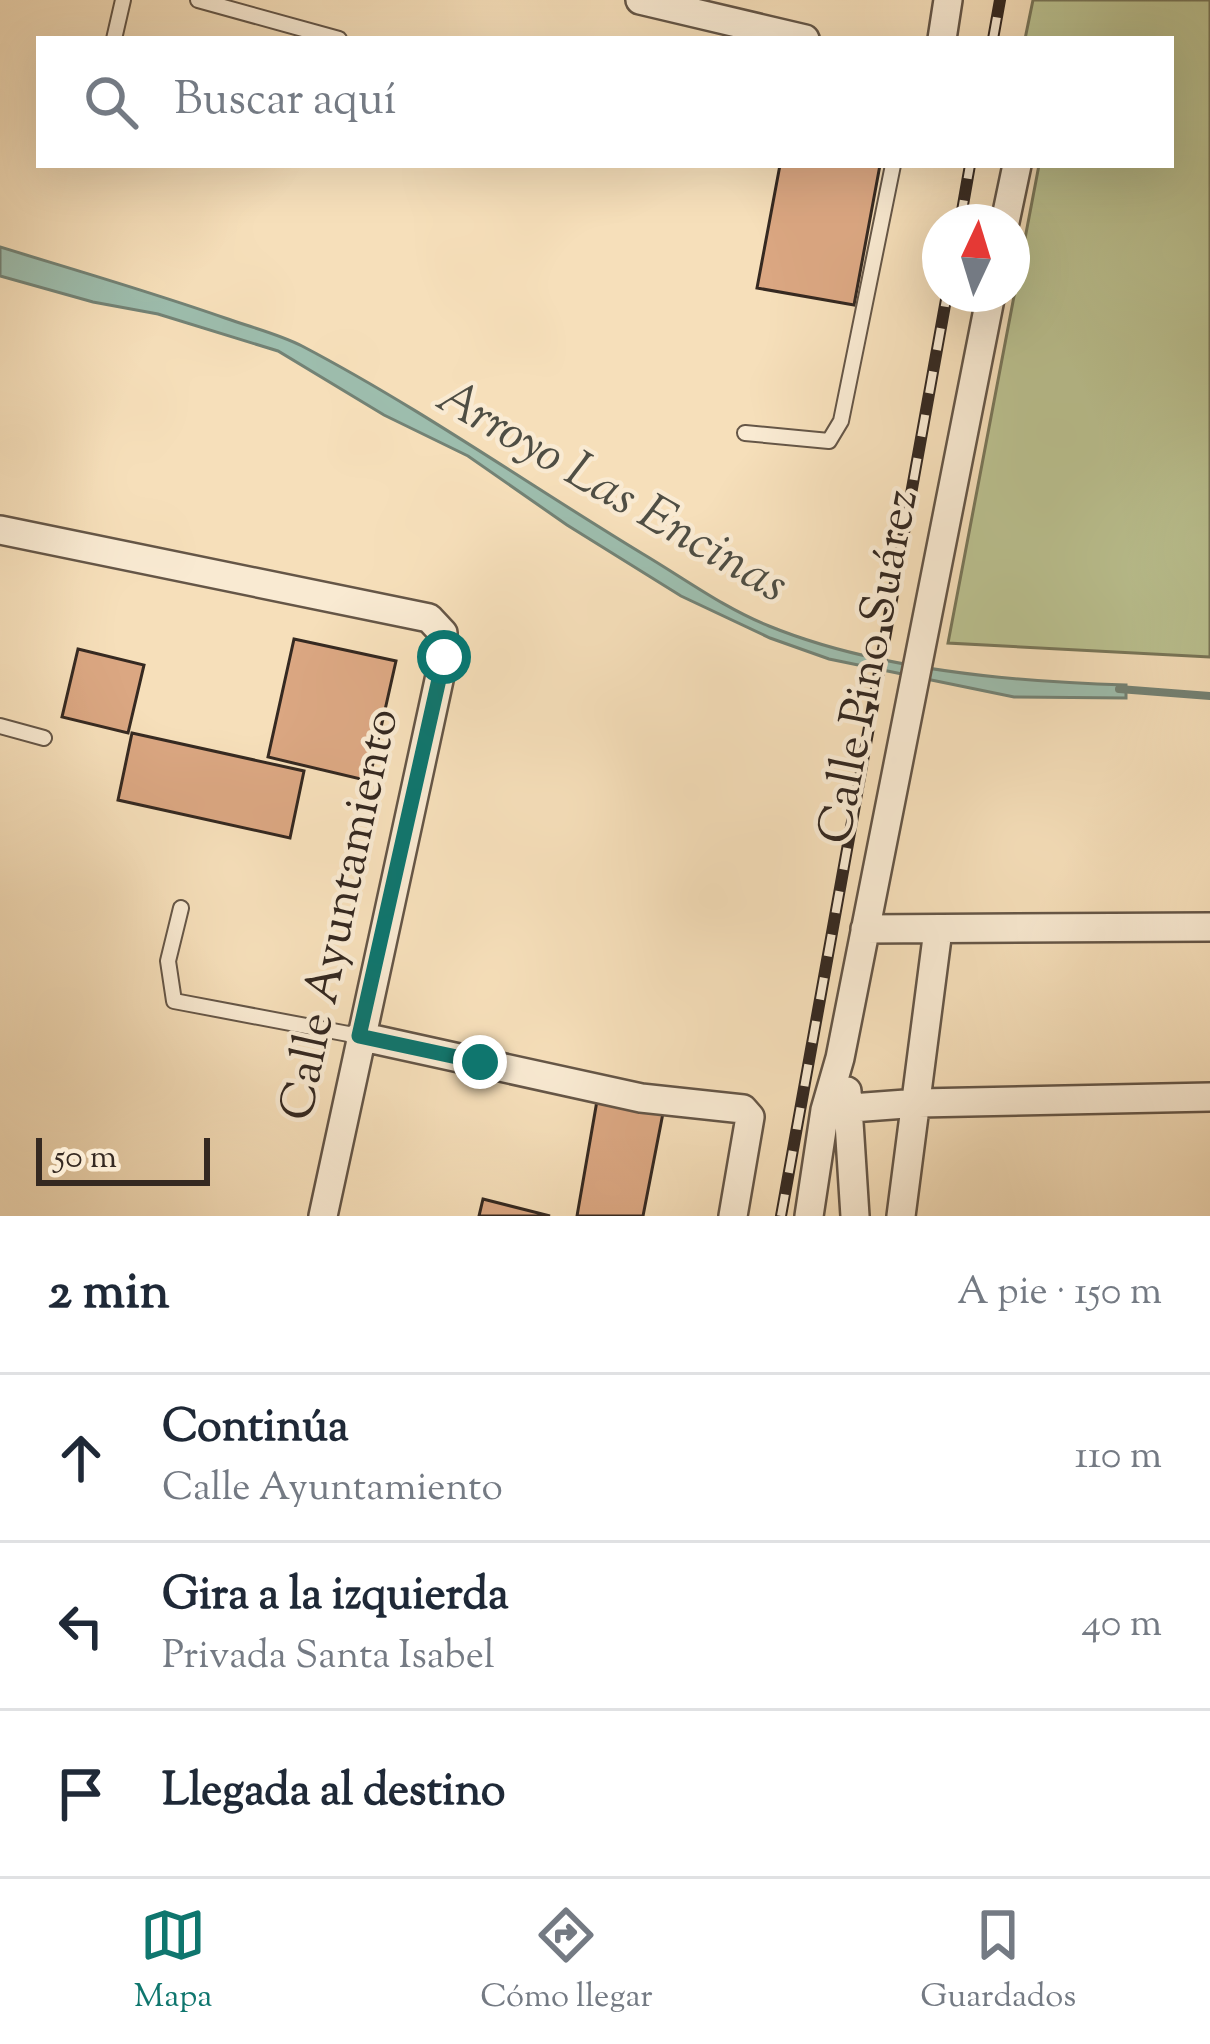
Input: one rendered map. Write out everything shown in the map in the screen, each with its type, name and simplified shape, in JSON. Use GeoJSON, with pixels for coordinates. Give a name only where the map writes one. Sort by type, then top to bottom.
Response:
{"type":"FeatureCollection","features":[{"type":"Feature","properties":{"kind":"street"},"geometry":{"type":"LineString","coordinates":[[640,0],[792,36]]}},
{"type":"Feature","properties":{"kind":"street"},"geometry":{"type":"LineString","coordinates":[[941,36],[947,0]]}},
{"type":"Feature","properties":{"kind":"street"},"geometry":{"type":"LineString","coordinates":[[1009,204],[1016,168]]}},
{"type":"Feature","properties":{"kind":"street","name":"Calle Pino Suárez"},"geometry":{"type":"LineString","coordinates":[[855,1216],[838,1109],[840,1058],[987,312]]}},
{"type":"Feature","properties":{"kind":"street","name":"Calle Ayuntamiento"},"geometry":{"type":"LineString","coordinates":[[0,530],[429,617],[442,633],[444,657],[323,1216]]}},
{"type":"Feature","properties":{"kind":"street"},"geometry":{"type":"LineString","coordinates":[[865,929],[1210,927]]}},
{"type":"Feature","properties":{"kind":"street"},"geometry":{"type":"LineString","coordinates":[[902,1216],[938,930]]}},
{"type":"Feature","properties":{"kind":"street"},"geometry":{"type":"LineString","coordinates":[[359,1036],[641,1098],[740,1108],[750,1118],[733,1216]]}},
{"type":"Feature","properties":{"kind":"street"},"geometry":{"type":"LineString","coordinates":[[838,1109],[1210,1097]]}},
{"type":"Feature","properties":{"kind":"street","name":"Calle Pino Suárez"},"geometry":{"type":"LineString","coordinates":[[809,1216],[838,1109]]}},
{"type":"Feature","properties":{"kind":"lane"},"geometry":{"type":"LineString","coordinates":[[115,36],[122,0]]}},
{"type":"Feature","properties":{"kind":"lane"},"geometry":{"type":"LineString","coordinates":[[198,0],[328,36]]}},
{"type":"Feature","properties":{"kind":"lane"},"geometry":{"type":"LineString","coordinates":[[745,433],[830,441],[841,421],[892,168]]}},
{"type":"Feature","properties":{"kind":"lane"},"geometry":{"type":"LineString","coordinates":[[0,726],[44,738]]}},
{"type":"Feature","properties":{"kind":"lane"},"geometry":{"type":"LineString","coordinates":[[181,908],[168,961],[174,1001],[359,1036]]}},
{"type":"Feature","properties":{"kind":"green space"},"geometry":{"type":"Polygon","coordinates":[[[1033,0],[1210,0],[1210,657],[948,643],[1011,312],[1030,312],[1030,212],[1038,168],[1174,168],[1174,36],[1026,36],[1033,0]]]}},
{"type":"Feature","properties":{"kind":"shaded area"},"geometry":{"type":"Polygon","coordinates":[[[0,247],[302,346],[432,421],[705,593],[769,626],[898,663],[1037,681],[1126,685],[1126,698],[1014,697],[829,659],[770,638],[681,596],[468,456],[384,415],[278,351],[158,314],[0,276],[0,247]]]}},
{"type":"Feature","properties":{"kind":"building"},"geometry":{"type":"Polygon","coordinates":[[[779,168],[879,168],[854,305],[757,288],[779,168]]]}},
{"type":"Feature","properties":{"kind":"building"},"geometry":{"type":"Polygon","coordinates":[[[294,639],[396,661],[369,781],[268,757],[294,639]]]}},
{"type":"Feature","properties":{"kind":"building"},"geometry":{"type":"Polygon","coordinates":[[[78,649],[144,665],[128,733],[62,717],[78,649]]]}},
{"type":"Feature","properties":{"kind":"building"},"geometry":{"type":"Polygon","coordinates":[[[132,733],[304,771],[290,838],[118,800],[132,733]]]}},
{"type":"Feature","properties":{"kind":"building"},"geometry":{"type":"Polygon","coordinates":[[[598,1095],[663,1113],[643,1216],[577,1216],[598,1095]]]}},
{"type":"Feature","properties":{"kind":"building"},"geometry":{"type":"Polygon","coordinates":[[[483,1199],[550,1216],[479,1216],[483,1199]]]}},
{"type":"Feature","properties":{"kind":"waterway","name":"Arroyo Las Encinas"},"geometry":{"type":"LineString","coordinates":[[1119,689],[1210,696]]}},
{"type":"Feature","properties":{"kind":"railway"},"geometry":{"type":"LineString","coordinates":[[994,36],[1000,0]]}},
{"type":"Feature","properties":{"kind":"railway"},"geometry":{"type":"LineString","coordinates":[[963,204],[969,168]]}},
{"type":"Feature","properties":{"kind":"railway"},"geometry":{"type":"LineString","coordinates":[[781,1216],[944,312]]}},
{"type":"Feature","properties":{"kind":"route"},"geometry":{"type":"LineString","coordinates":[[444,657],[359,1036],[480,1062]]}}]}
